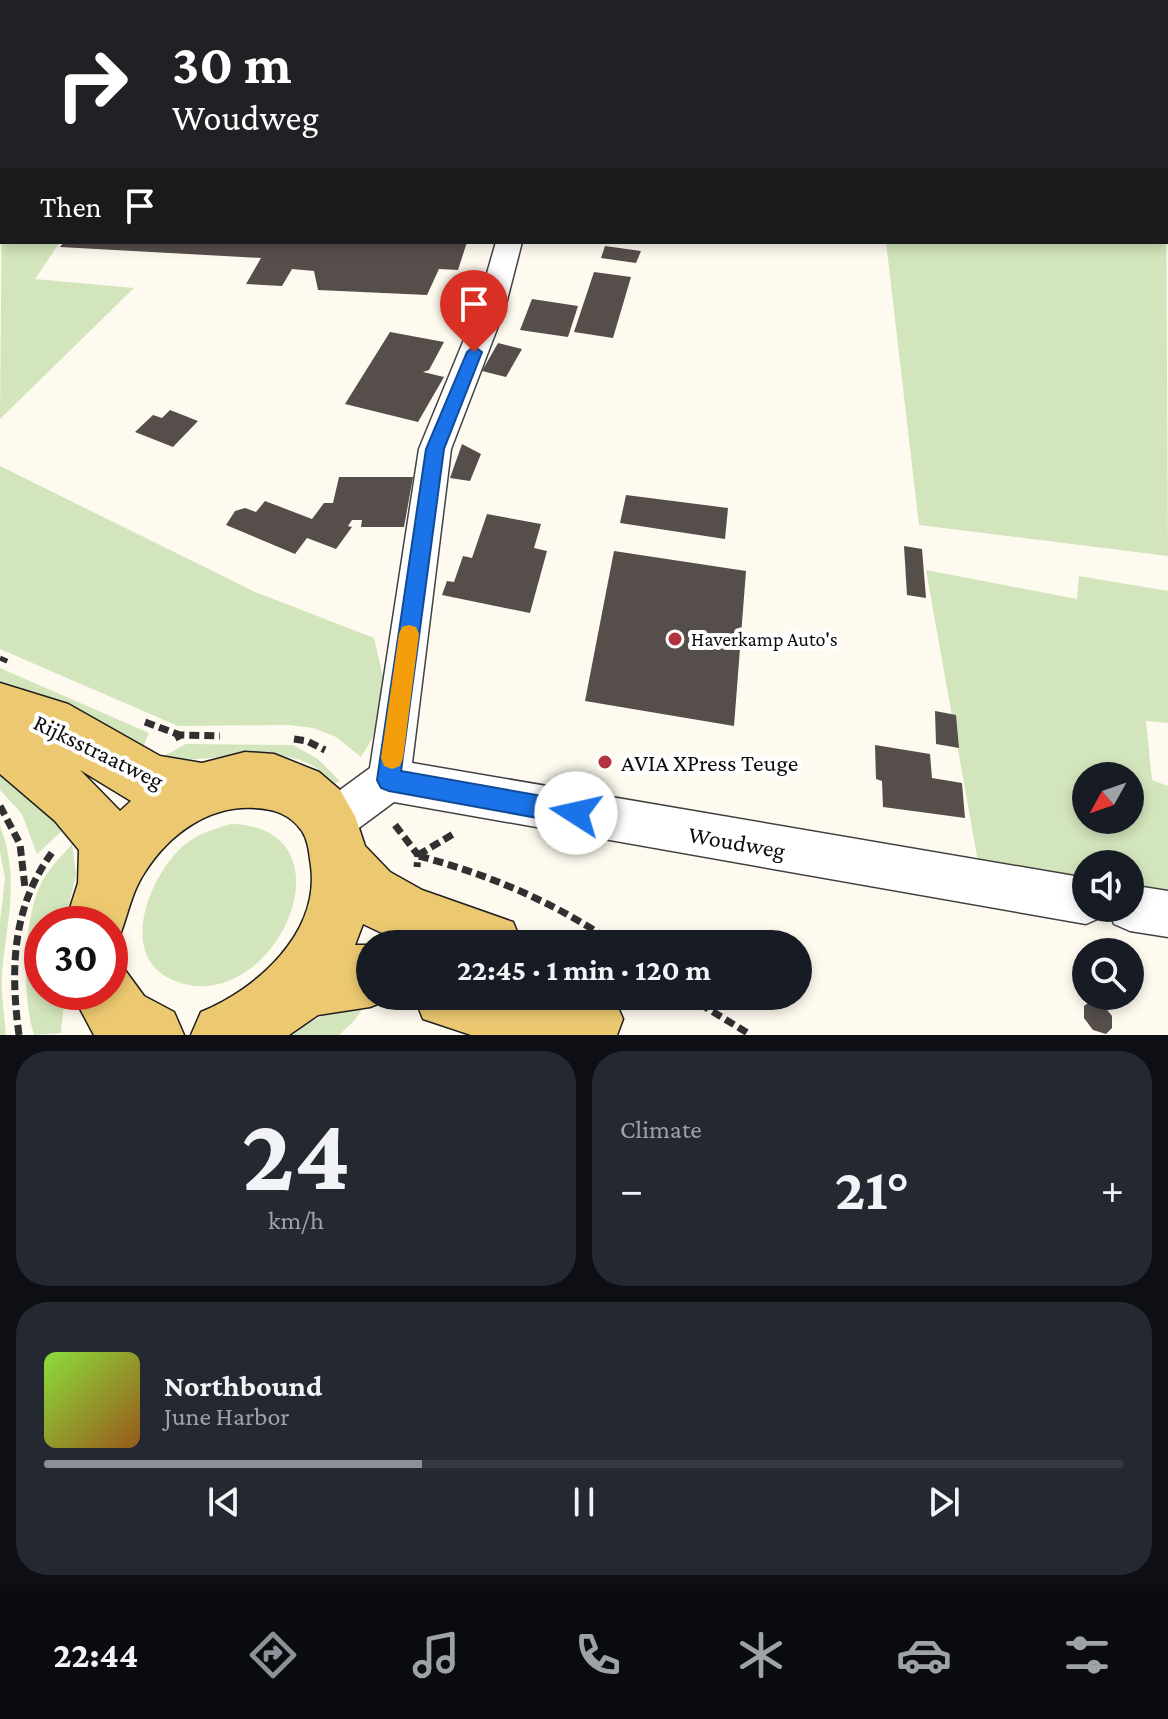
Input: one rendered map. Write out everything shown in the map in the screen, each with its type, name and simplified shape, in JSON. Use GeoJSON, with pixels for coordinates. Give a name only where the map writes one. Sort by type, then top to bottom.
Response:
{"type":"FeatureCollection","features":[{"type":"Feature","properties":{"kind":"main road","name":"Rijksstraatweg"},"geometry":{"type":"LineString","coordinates":[[0,708],[49,722],[153,783],[199,789]]}},
{"type":"Feature","properties":{"kind":"main road","name":"Rijksstraatweg"},"geometry":{"type":"LineString","coordinates":[[0,738],[79,807],[100,830],[108,847],[110,862],[101,903]]}},
{"type":"Feature","properties":{"kind":"main road"},"geometry":{"type":"LineString","coordinates":[[101,903],[136,836],[156,816],[199,789],[238,778],[275,781],[307,796],[335,842],[350,878],[381,903],[453,930]]}},
{"type":"Feature","properties":{"kind":"main road"},"geometry":{"type":"LineString","coordinates":[[285,998],[324,945],[336,916],[341,887],[335,842]]}},
{"type":"Feature","properties":{"kind":"main road"},"geometry":{"type":"LineString","coordinates":[[224,1035],[258,1019],[307,986],[331,979],[356,977]]}},
{"type":"Feature","properties":{"kind":"main road"},"geometry":{"type":"LineString","coordinates":[[495,1010],[592,1017]]}},
{"type":"Feature","properties":{"kind":"street"},"geometry":{"type":"LineString","coordinates":[[335,842],[389,780],[435,449],[491,308],[508,244]]}},
{"type":"Feature","properties":{"kind":"street","name":"Woudweg"},"geometry":{"type":"LineString","coordinates":[[389,780],[1072,899]]}},
{"type":"Feature","properties":{"kind":"street"},"geometry":{"type":"LineString","coordinates":[[1144,910],[1168,914]]}},
{"type":"Feature","properties":{"kind":"path"},"geometry":{"type":"LineString","coordinates":[[0,806],[13,825],[22,850],[26,893],[15,973],[19,1035]]}},
{"type":"Feature","properties":{"kind":"path"},"geometry":{"type":"LineString","coordinates":[[418,855],[502,881],[577,916],[596,930]]}},
{"type":"Feature","properties":{"kind":"path"},"geometry":{"type":"LineString","coordinates":[[710,1010],[751,1035]]}},
{"type":"Feature","properties":{"kind":"green space"},"geometry":{"type":"Polygon","coordinates":[[[2,244],[59,244],[35,279],[134,288],[0,419],[2,244]]]}},
{"type":"Feature","properties":{"kind":"green space"},"geometry":{"type":"Polygon","coordinates":[[[886,244],[1166,244],[1168,556],[919,525],[886,244]]]}},
{"type":"Feature","properties":{"kind":"green space"},"geometry":{"type":"Polygon","coordinates":[[[0,466],[253,591],[374,638],[385,685],[372,739],[361,757],[336,737],[313,728],[289,725],[178,726],[0,649],[0,466]]]}},
{"type":"Feature","properties":{"kind":"green space"},"geometry":{"type":"Polygon","coordinates":[[[926,570],[1077,599],[1079,576],[1168,591],[1168,723],[1146,721],[1152,780],[1168,786],[1168,892],[1144,888],[1144,850],[1072,850],[1072,877],[978,862],[926,570]]]}},
{"type":"Feature","properties":{"kind":"green space"},"geometry":{"type":"Polygon","coordinates":[[[0,668],[149,733],[143,747],[0,685],[0,668]]]}},
{"type":"Feature","properties":{"kind":"green space"},"geometry":{"type":"Polygon","coordinates":[[[186,744],[293,745],[318,759],[340,781],[334,784],[317,768],[297,759],[275,755],[181,760],[160,758],[186,744]]]}},
{"type":"Feature","properties":{"kind":"green space"},"geometry":{"type":"Polygon","coordinates":[[[0,763],[64,829],[37,854],[22,814],[0,790],[0,763]]]}},
{"type":"Feature","properties":{"kind":"green space"},"geometry":{"type":"Polygon","coordinates":[[[231,824],[270,833],[291,855],[296,885],[288,918],[270,949],[244,973],[211,986],[175,981],[157,970],[147,955],[143,936],[150,897],[170,860],[187,842],[231,824]]]}},
{"type":"Feature","properties":{"kind":"green space"},"geometry":{"type":"Polygon","coordinates":[[[0,826],[11,881],[2,973],[6,1035],[0,1035],[0,922],[5,878],[0,852],[0,826]]]}},
{"type":"Feature","properties":{"kind":"green space"},"geometry":{"type":"Polygon","coordinates":[[[72,844],[76,874],[69,906],[33,906],[42,882],[72,844]]]}},
{"type":"Feature","properties":{"kind":"green space"},"geometry":{"type":"Polygon","coordinates":[[[28,1010],[63,1010],[61,1033],[34,1035],[28,1010]]]}},
{"type":"Feature","properties":{"kind":"green space"},"geometry":{"type":"Polygon","coordinates":[[[362,1010],[339,1035],[287,1035],[326,1014],[362,1010]]]}},
{"type":"Feature","properties":{"kind":"building"},"geometry":{"type":"Polygon","coordinates":[[[62,244],[466,244],[458,270],[439,269],[427,295],[318,290],[314,271],[292,269],[282,286],[246,284],[261,258],[60,247],[62,244]]]}},
{"type":"Feature","properties":{"kind":"building"},"geometry":{"type":"Polygon","coordinates":[[[605,246],[641,251],[636,263],[601,258],[605,246]]]}},
{"type":"Feature","properties":{"kind":"building"},"geometry":{"type":"Polygon","coordinates":[[[594,272],[631,277],[613,338],[574,332],[594,272]]]}},
{"type":"Feature","properties":{"kind":"building"},"geometry":{"type":"Polygon","coordinates":[[[532,299],[578,306],[568,337],[520,330],[532,299]]]}},
{"type":"Feature","properties":{"kind":"building"},"geometry":{"type":"Polygon","coordinates":[[[390,332],[444,342],[429,370],[423,372],[444,377],[418,422],[345,404],[390,332]]]}},
{"type":"Feature","properties":{"kind":"building"},"geometry":{"type":"Polygon","coordinates":[[[498,343],[522,349],[506,377],[482,371],[498,343]]]}},
{"type":"Feature","properties":{"kind":"building"},"geometry":{"type":"Polygon","coordinates":[[[170,410],[198,421],[173,447],[135,432],[153,415],[162,418],[170,410]]]}},
{"type":"Feature","properties":{"kind":"building"},"geometry":{"type":"Polygon","coordinates":[[[462,444],[481,454],[470,481],[450,478],[462,444]]]}},
{"type":"Feature","properties":{"kind":"building"},"geometry":{"type":"Polygon","coordinates":[[[339,477],[413,477],[404,527],[361,527],[362,520],[352,520],[348,526],[352,527],[336,549],[307,538],[295,554],[226,525],[235,511],[245,508],[256,512],[265,501],[312,519],[324,503],[333,503],[339,477]]]}},
{"type":"Feature","properties":{"kind":"building"},"geometry":{"type":"Polygon","coordinates":[[[626,495],[728,508],[725,539],[620,523],[626,495]]]}},
{"type":"Feature","properties":{"kind":"building"},"geometry":{"type":"Polygon","coordinates":[[[487,514],[541,524],[534,548],[547,551],[530,613],[442,595],[447,581],[454,582],[463,556],[472,558],[487,514]]]}},
{"type":"Feature","properties":{"kind":"building"},"geometry":{"type":"Polygon","coordinates":[[[904,546],[922,549],[926,598],[907,595],[904,546]]]}},
{"type":"Feature","properties":{"kind":"building"},"geometry":{"type":"Polygon","coordinates":[[[614,551],[746,571],[734,726],[585,701],[614,551]]]}},
{"type":"Feature","properties":{"kind":"building"},"geometry":{"type":"Polygon","coordinates":[[[935,711],[956,715],[959,748],[936,744],[935,711]]]}},
{"type":"Feature","properties":{"kind":"building"},"geometry":{"type":"Polygon","coordinates":[[[875,745],[930,754],[932,778],[962,783],[965,818],[883,807],[882,781],[876,779],[875,745]]]}},
{"type":"Feature","properties":{"kind":"building"},"geometry":{"type":"Polygon","coordinates":[[[1084,1010],[1107,1010],[1112,1016],[1112,1028],[1106,1034],[1093,1030],[1084,1018],[1084,1010]]]}},
{"type":"Feature","properties":{"kind":"slow traffic"},"geometry":{"type":"LineString","coordinates":[[392,758],[409,634]]}},
{"type":"Feature","properties":{"kind":"place","name":"Haverkamp Auto's"},"geometry":{"type":"Point","coordinates":[675,639]}},
{"type":"Feature","properties":{"kind":"place","name":"AVIA XPress Teuge"},"geometry":{"type":"Point","coordinates":[605,762]}},
{"type":"Feature","properties":{"kind":"route"},"geometry":{"type":"LineString","coordinates":[[474,352],[435,449],[389,780],[576,813]]}}]}
